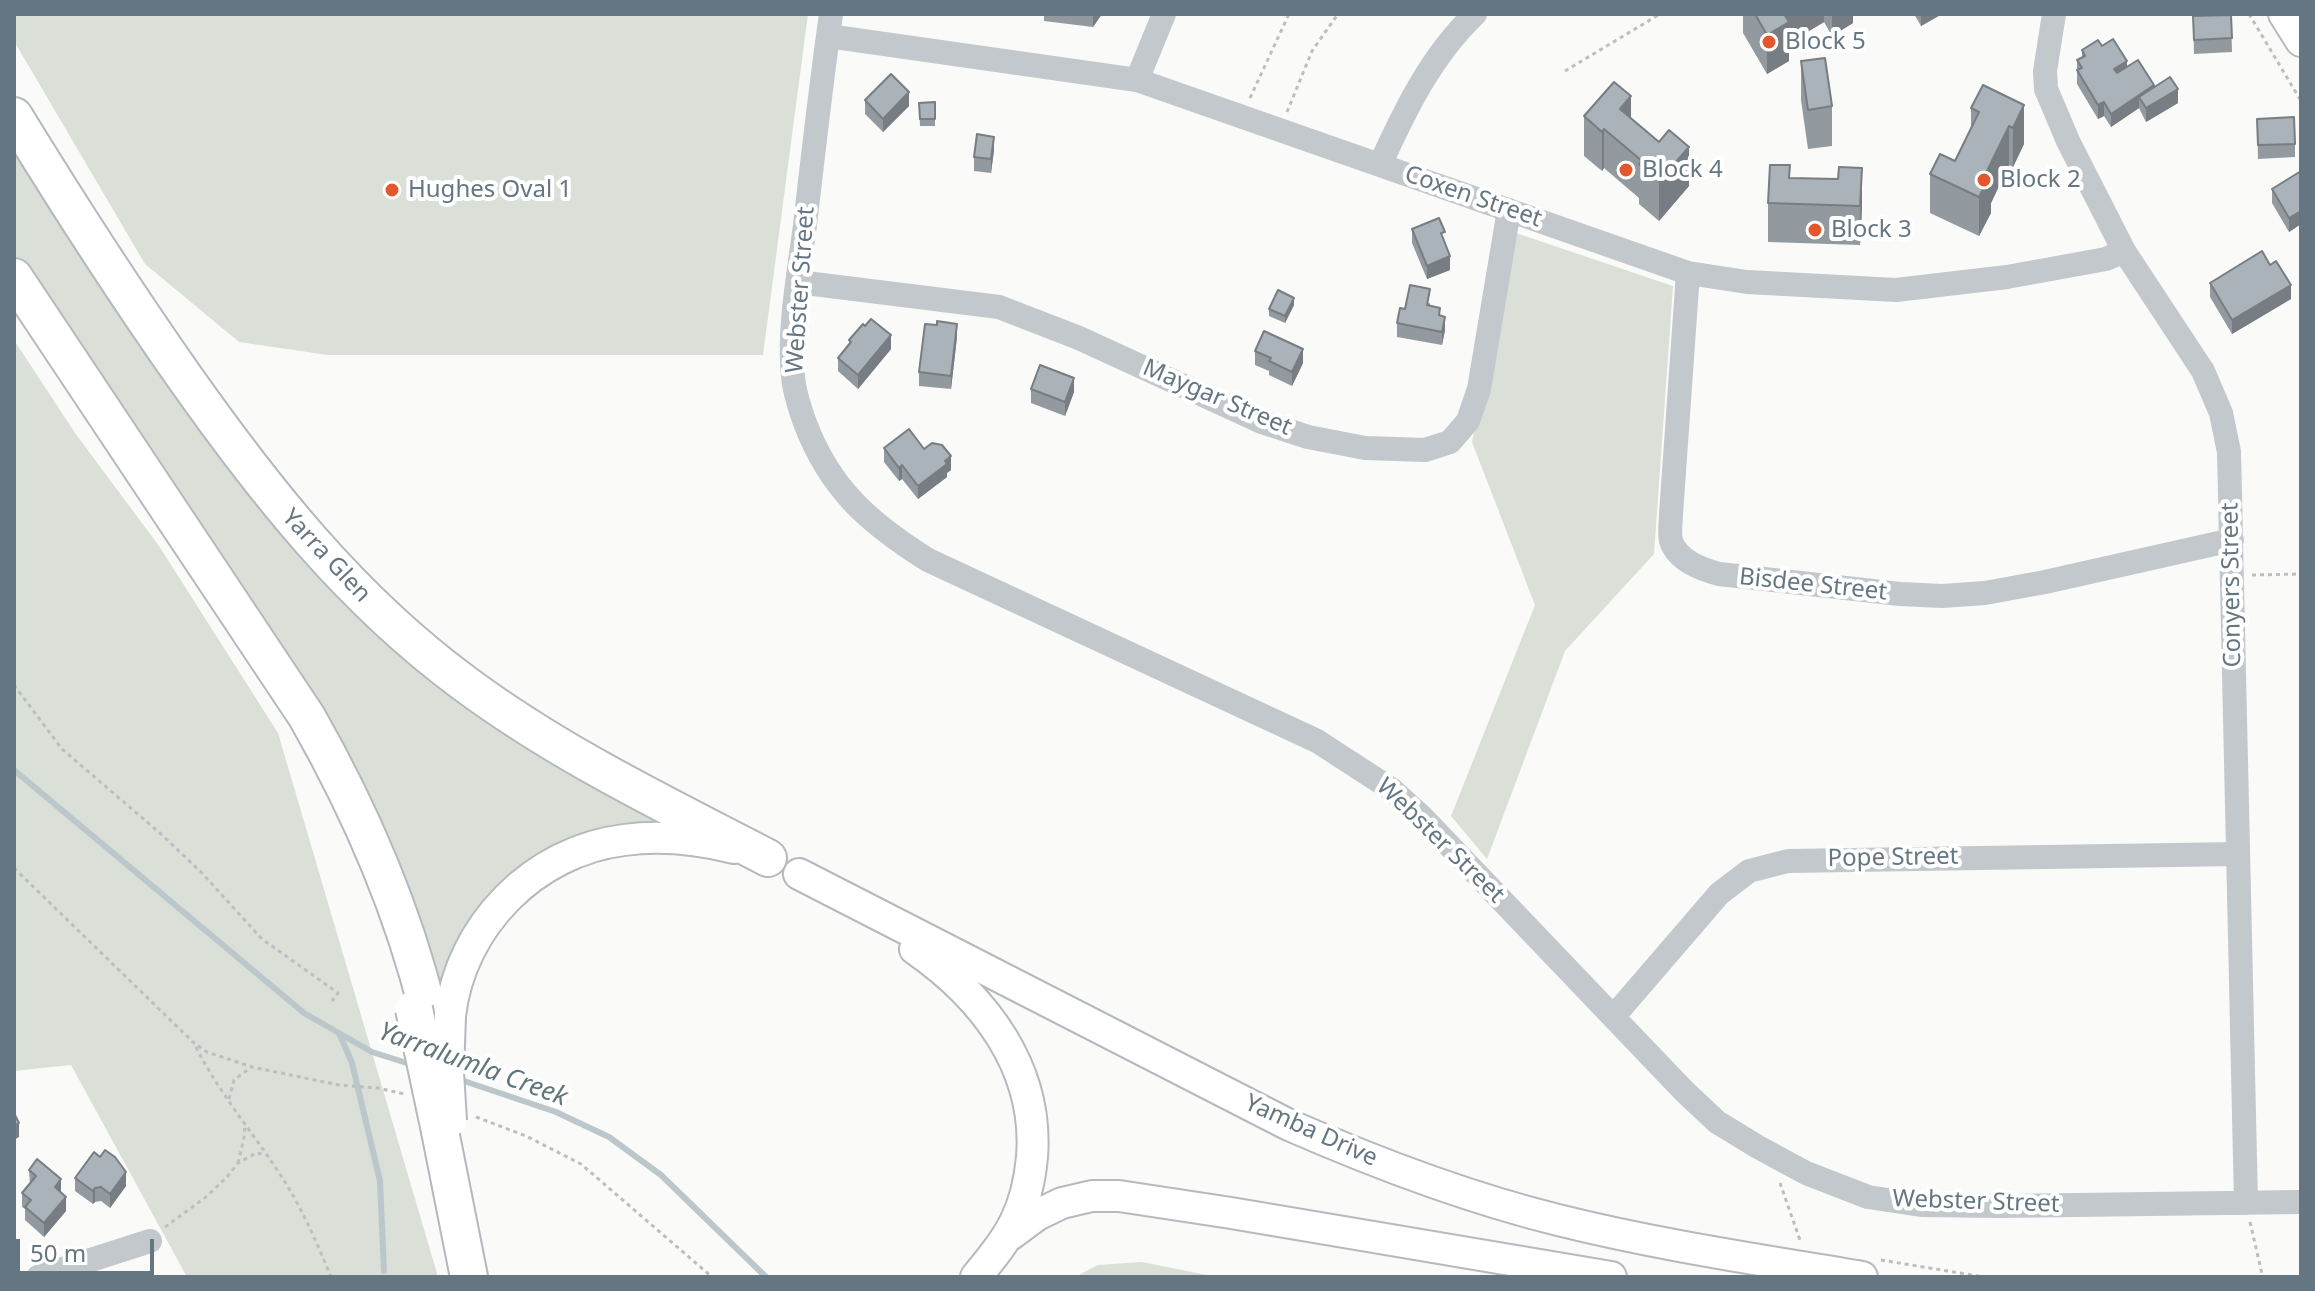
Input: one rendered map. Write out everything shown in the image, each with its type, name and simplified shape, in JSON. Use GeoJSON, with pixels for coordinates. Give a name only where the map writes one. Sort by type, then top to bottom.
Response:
{"type":"FeatureCollection","features":[{"type":"Feature","properties":{"kind":"highway","name":"Yarra Glen"},"geometry":{"type":"LineString","coordinates":[[14,116],[116,277],[230,441],[308,540],[367,601],[426,653],[517,720],[593,767],[783,866]]}},
{"type":"Feature","properties":{"kind":"highway"},"geometry":{"type":"LineString","coordinates":[[14,277],[266,656],[308,729],[370,860],[398,942],[431,1012],[455,1126],[469,1277]]}},
{"type":"Feature","properties":{"kind":"main road"},"geometry":{"type":"LineString","coordinates":[[2284,14],[2301,41]]}},
{"type":"Feature","properties":{"kind":"main road"},"geometry":{"type":"LineString","coordinates":[[431,1012],[458,976],[482,928],[508,897],[553,863],[601,844],[651,838],[701,841],[783,866],[908,943],[944,970],[983,1009],[1009,1048],[1030,1110],[1032,1151],[1027,1186],[1019,1213],[976,1277]]}},
{"type":"Feature","properties":{"kind":"main road","name":"Yamba Drive"},"geometry":{"type":"LineString","coordinates":[[783,866],[1289,1125],[1365,1158],[1470,1195],[1557,1220],[1653,1241],[1868,1268]]}},
{"type":"Feature","properties":{"kind":"main road"},"geometry":{"type":"LineString","coordinates":[[455,1126],[485,1277]]}},
{"type":"Feature","properties":{"kind":"main road"},"geometry":{"type":"LineString","coordinates":[[998,1248],[1022,1225],[1050,1209],[1076,1199],[1105,1195],[1611,1277]]}},
{"type":"Feature","properties":{"kind":"street"},"geometry":{"type":"LineString","coordinates":[[1137,80],[1164,14]]}},
{"type":"Feature","properties":{"kind":"street"},"geometry":{"type":"LineString","coordinates":[[1380,165],[1407,106],[1437,58],[1475,14]]}},
{"type":"Feature","properties":{"kind":"street","name":"Conyers Street"},"geometry":{"type":"LineString","coordinates":[[2054,14],[2045,71],[2046,89],[2068,141],[2124,251],[2203,371],[2221,413],[2229,452],[2246,1203]]}},
{"type":"Feature","properties":{"kind":"street","name":"Coxen Street"},"geometry":{"type":"LineString","coordinates":[[829,25],[1137,80],[1688,273],[1747,282],[1896,290],[2007,277],[2106,259],[2124,251]]}},
{"type":"Feature","properties":{"kind":"street","name":"Webster Street"},"geometry":{"type":"LineString","coordinates":[[829,25],[798,282],[793,377],[814,447],[833,478],[860,510],[891,537],[928,560],[1317,741],[1391,789],[1424,819],[1717,1122],[1806,1173],[1868,1197],[1921,1205],[2301,1202]]}},
{"type":"Feature","properties":{"kind":"street","name":"Maygar Street"},"geometry":{"type":"LineString","coordinates":[[798,282],[999,307],[1079,338],[1262,422],[1308,437],[1365,448],[1425,450],[1450,442],[1468,421],[1479,389],[1509,210]]}},
{"type":"Feature","properties":{"kind":"street","name":"Bisdee Street"},"geometry":{"type":"LineString","coordinates":[[1688,273],[1671,540],[1680,555],[1697,567],[1719,574],[1942,596],[1985,593],[2045,582],[2232,540]]}},
{"type":"Feature","properties":{"kind":"street","name":"Pope Street"},"geometry":{"type":"LineString","coordinates":[[1614,1016],[1719,894],[1749,871],[1788,861],[1837,858],[2238,854]]}},
{"type":"Feature","properties":{"kind":"street"},"geometry":{"type":"LineString","coordinates":[[38,1277],[150,1241]]}},
{"type":"Feature","properties":{"kind":"path"},"geometry":{"type":"LineString","coordinates":[[1242,116],[1289,14]]}},
{"type":"Feature","properties":{"kind":"path"},"geometry":{"type":"LineString","coordinates":[[1280,130],[1312,51],[1338,14]]}},
{"type":"Feature","properties":{"kind":"path"},"geometry":{"type":"LineString","coordinates":[[1565,71],[1660,14]]}},
{"type":"Feature","properties":{"kind":"path"},"geometry":{"type":"LineString","coordinates":[[2249,14],[2301,101]]}},
{"type":"Feature","properties":{"kind":"path"},"geometry":{"type":"LineString","coordinates":[[2232,575],[2301,574]]}},
{"type":"Feature","properties":{"kind":"path"},"geometry":{"type":"LineString","coordinates":[[14,685],[62,749],[181,853],[262,939],[338,993],[332,1001]]}},
{"type":"Feature","properties":{"kind":"path"},"geometry":{"type":"LineString","coordinates":[[14,868],[194,1043],[207,1052],[252,1067],[410,1096]]}},
{"type":"Feature","properties":{"kind":"path"},"geometry":{"type":"LineString","coordinates":[[194,1043],[215,1081],[285,1183],[331,1277]]}},
{"type":"Feature","properties":{"kind":"path"},"geometry":{"type":"LineString","coordinates":[[229,1099],[234,1080],[252,1067]]}},
{"type":"Feature","properties":{"kind":"path"},"geometry":{"type":"LineString","coordinates":[[238,1163],[245,1124]]}},
{"type":"Feature","properties":{"kind":"path"},"geometry":{"type":"LineString","coordinates":[[455,1126],[526,1136],[581,1164],[712,1277]]}},
{"type":"Feature","properties":{"kind":"path"},"geometry":{"type":"LineString","coordinates":[[150,1241],[169,1223],[206,1197],[238,1163],[256,1153],[265,1154]]}},
{"type":"Feature","properties":{"kind":"path"},"geometry":{"type":"LineString","coordinates":[[1769,1153],[1803,1247]]}},
{"type":"Feature","properties":{"kind":"path"},"geometry":{"type":"LineString","coordinates":[[2246,1203],[2261,1277]]}},
{"type":"Feature","properties":{"kind":"path"},"geometry":{"type":"LineString","coordinates":[[1868,1268],[1984,1277]]}},
{"type":"Feature","properties":{"kind":"shaded area","name":"Hughes Oval 1"},"geometry":{"type":"Polygon","coordinates":[[[14,14],[808,14],[763,355],[328,355],[239,342],[145,264],[14,41],[14,14]]]}},
{"type":"Feature","properties":{"kind":"shaded area"},"geometry":{"type":"Polygon","coordinates":[[[14,137],[280,525],[693,833],[565,852],[438,997],[410,917],[14,262],[14,137]]]}},
{"type":"Feature","properties":{"kind":"shaded area"},"geometry":{"type":"Polygon","coordinates":[[[1513,232],[1673,286],[1654,554],[1565,651],[1487,859],[1451,816],[1535,605],[1472,442],[1513,232]]]}},
{"type":"Feature","properties":{"kind":"shaded area"},"geometry":{"type":"Polygon","coordinates":[[[14,340],[75,433],[159,546],[278,733],[438,1277],[187,1277],[71,1065],[14,1071],[14,340]]]}},
{"type":"Feature","properties":{"kind":"shaded area"},"geometry":{"type":"Polygon","coordinates":[[[1142,1262],[1217,1277],[1075,1277],[1098,1265],[1142,1262]]]}},
{"type":"Feature","properties":{"kind":"building"},"geometry":{"type":"Polygon","coordinates":[[[1755,14],[1784,14],[1789,22],[1767,35],[1755,14]]]}},
{"type":"Feature","properties":{"kind":"building"},"geometry":{"type":"Polygon","coordinates":[[[2231,15],[2232,38],[2194,40],[2193,16],[2231,15]]]}},
{"type":"Feature","properties":{"kind":"building"},"geometry":{"type":"Polygon","coordinates":[[[2113,39],[2127,61],[2114,69],[2117,73],[2138,60],[2154,85],[2111,114],[2104,102],[2098,105],[2077,70],[2082,68],[2077,60],[2085,56],[2082,50],[2098,40],[2102,46],[2113,39]]]}},
{"type":"Feature","properties":{"kind":"building"},"geometry":{"type":"Polygon","coordinates":[[[1825,58],[1832,106],[1808,110],[1801,61],[1825,58]]]}},
{"type":"Feature","properties":{"kind":"building"},"geometry":{"type":"Polygon","coordinates":[[[891,74],[909,92],[883,119],[865,100],[891,74]]]}},
{"type":"Feature","properties":{"kind":"building"},"geometry":{"type":"Polygon","coordinates":[[[2170,77],[2178,89],[2146,108],[2139,97],[2170,77]]]}},
{"type":"Feature","properties":{"kind":"building"},"geometry":{"type":"Polygon","coordinates":[[[1614,82],[1631,96],[1620,109],[1659,142],[1669,130],[1689,147],[1659,181],[1639,164],[1642,161],[1584,116],[1614,82]]]}},
{"type":"Feature","properties":{"kind":"building"},"geometry":{"type":"Polygon","coordinates":[[[1983,85],[2024,105],[2013,128],[2009,126],[1987,171],[1991,173],[1979,197],[1930,174],[1940,154],[1955,161],[1979,112],[1971,108],[1983,85]]]}},
{"type":"Feature","properties":{"kind":"building"},"geometry":{"type":"Polygon","coordinates":[[[935,102],[935,119],[920,119],[919,103],[935,102]]]}},
{"type":"Feature","properties":{"kind":"building"},"geometry":{"type":"Polygon","coordinates":[[[2294,117],[2295,144],[2258,145],[2257,119],[2294,117]]]}},
{"type":"Feature","properties":{"kind":"building"},"geometry":{"type":"Polygon","coordinates":[[[977,134],[994,137],[991,159],[974,157],[977,134]]]}},
{"type":"Feature","properties":{"kind":"building"},"geometry":{"type":"Polygon","coordinates":[[[1770,165],[1790,165],[1789,178],[1838,179],[1839,167],[1862,168],[1860,206],[1768,203],[1770,165]]]}},
{"type":"Feature","properties":{"kind":"building"},"geometry":{"type":"Polygon","coordinates":[[[2301,171],[2301,211],[2289,218],[2272,189],[2301,171]]]}},
{"type":"Feature","properties":{"kind":"building"},"geometry":{"type":"Polygon","coordinates":[[[1439,218],[1450,256],[1427,266],[1412,229],[1439,218]]]}},
{"type":"Feature","properties":{"kind":"building"},"geometry":{"type":"Polygon","coordinates":[[[2262,251],[2270,265],[2276,261],[2291,285],[2232,320],[2210,283],[2262,251]]]}},
{"type":"Feature","properties":{"kind":"building"},"geometry":{"type":"Polygon","coordinates":[[[1410,285],[1430,289],[1427,305],[1440,308],[1439,315],[1445,317],[1442,332],[1397,323],[1400,308],[1405,309],[1410,285]]]}},
{"type":"Feature","properties":{"kind":"building"},"geometry":{"type":"Polygon","coordinates":[[[1278,290],[1294,298],[1285,316],[1269,309],[1278,290]]]}},
{"type":"Feature","properties":{"kind":"building"},"geometry":{"type":"Polygon","coordinates":[[[871,319],[891,335],[858,375],[838,358],[851,342],[849,340],[871,319]]]}},
{"type":"Feature","properties":{"kind":"building"},"geometry":{"type":"Polygon","coordinates":[[[937,321],[957,324],[951,376],[919,372],[925,324],[937,325],[937,321]]]}},
{"type":"Feature","properties":{"kind":"building"},"geometry":{"type":"Polygon","coordinates":[[[1264,331],[1303,349],[1292,372],[1255,351],[1264,331]]]}},
{"type":"Feature","properties":{"kind":"building"},"geometry":{"type":"Polygon","coordinates":[[[1040,365],[1074,378],[1065,402],[1031,389],[1040,365]]]}},
{"type":"Feature","properties":{"kind":"building"},"geometry":{"type":"Polygon","coordinates":[[[909,429],[924,449],[932,443],[942,445],[951,456],[945,461],[947,464],[918,486],[884,448],[909,429]]]}},
{"type":"Feature","properties":{"kind":"building"},"geometry":{"type":"Polygon","coordinates":[[[105,1150],[115,1157],[126,1172],[110,1194],[101,1187],[93,1191],[75,1178],[94,1152],[100,1157],[105,1150]]]}},
{"type":"Feature","properties":{"kind":"building"},"geometry":{"type":"Polygon","coordinates":[[[37,1159],[61,1179],[55,1187],[66,1197],[44,1223],[25,1207],[31,1200],[22,1193],[36,1176],[29,1170],[37,1159]]]}},
{"type":"Feature","properties":{"kind":"waterway","name":"Yarralumla Creek"},"geometry":{"type":"LineString","coordinates":[[14,770],[304,1013],[372,1052],[413,1065]]}},
{"type":"Feature","properties":{"kind":"waterway"},"geometry":{"type":"LineString","coordinates":[[339,1033],[352,1063],[380,1181],[384,1271]]}},
{"type":"Feature","properties":{"kind":"waterway","name":"Yarralumla Creek"},"geometry":{"type":"LineString","coordinates":[[458,1079],[556,1112],[609,1137],[661,1175],[766,1277]]}},
{"type":"Feature","properties":{"kind":"place","name":"Block 5"},"geometry":{"type":"Point","coordinates":[1769,42]}},
{"type":"Feature","properties":{"kind":"place","name":"Block 4"},"geometry":{"type":"Point","coordinates":[1626,170]}},
{"type":"Feature","properties":{"kind":"place","name":"Block 2"},"geometry":{"type":"Point","coordinates":[1984,180]}},
{"type":"Feature","properties":{"kind":"place","name":"Hughes Oval 1"},"geometry":{"type":"Point","coordinates":[392,190]}},
{"type":"Feature","properties":{"kind":"place","name":"Block 3"},"geometry":{"type":"Point","coordinates":[1815,230]}}]}
